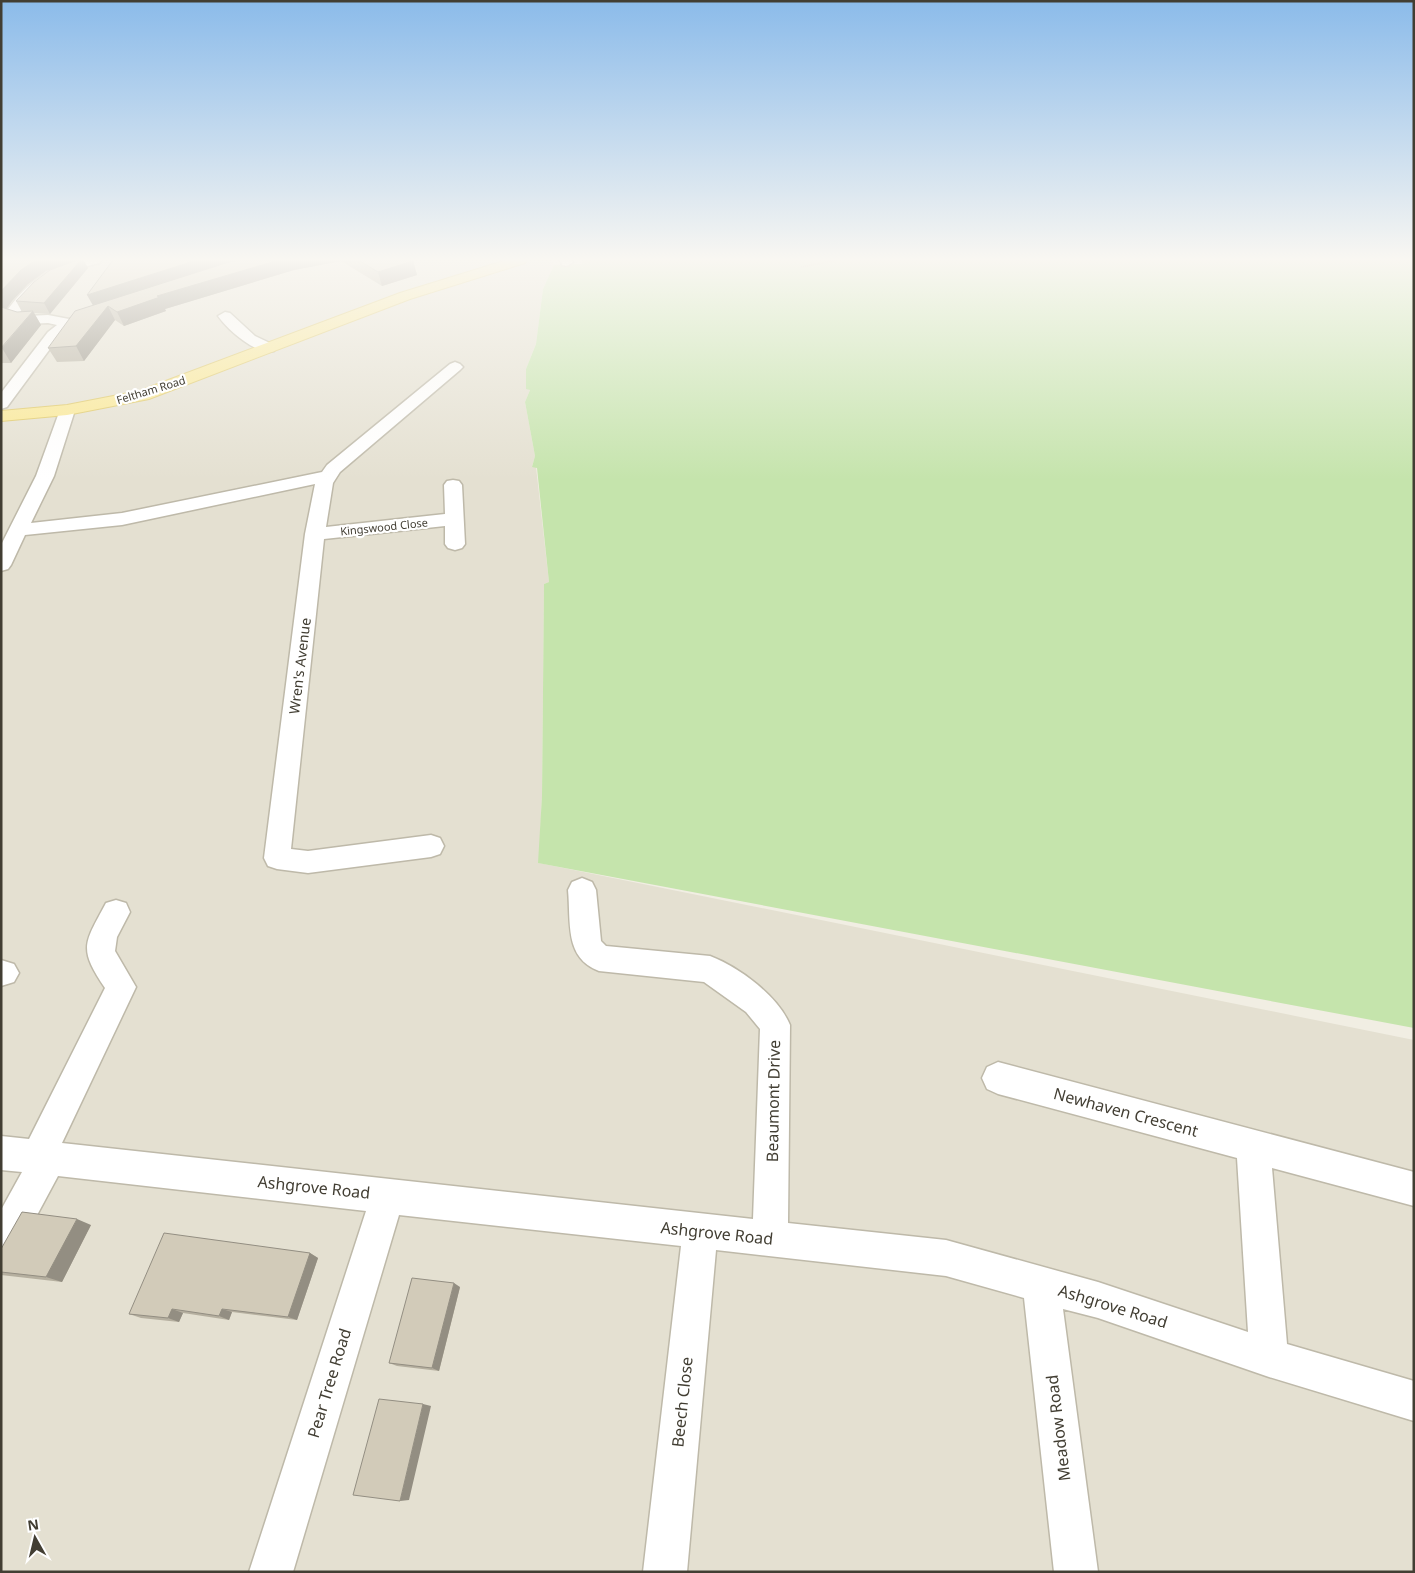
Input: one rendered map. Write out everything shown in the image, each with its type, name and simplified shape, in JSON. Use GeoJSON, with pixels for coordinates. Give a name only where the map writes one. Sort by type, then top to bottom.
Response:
{"type":"FeatureCollection","features":[{"type":"Feature","properties":{"kind":"main road","name":"Feltham Road"},"geometry":{"type":"LineString","coordinates":[[1,416],[67,410],[143,395],[307,333]]}},
{"type":"Feature","properties":{"kind":"street"},"geometry":{"type":"LineString","coordinates":[[1,404],[56,333]]}},
{"type":"Feature","properties":{"kind":"street"},"geometry":{"type":"LineString","coordinates":[[244,333],[250,339],[269,348]]}},
{"type":"Feature","properties":{"kind":"street","name":"Wren's Avenue"},"geometry":{"type":"LineString","coordinates":[[432,846],[308,862],[277,858],[315,534],[324,483],[333,469],[455,368]]}},
{"type":"Feature","properties":{"kind":"street"},"geometry":{"type":"LineString","coordinates":[[1,565],[45,476],[67,410]]}},
{"type":"Feature","properties":{"kind":"street"},"geometry":{"type":"LineString","coordinates":[[19,530],[122,519],[328,476]]}},
{"type":"Feature","properties":{"kind":"street"},"geometry":{"type":"LineString","coordinates":[[452,485],[455,544]]}},
{"type":"Feature","properties":{"kind":"street","name":"Kingswood Close"},"geometry":{"type":"LineString","coordinates":[[315,534],[453,520]]}},
{"type":"Feature","properties":{"kind":"street","name":"Beaumont Drive"},"geometry":{"type":"LineString","coordinates":[[582,890],[587,947],[599,958],[710,969],[757,1002],[775,1025],[770,1238]]}},
{"type":"Feature","properties":{"kind":"street"},"geometry":{"type":"LineString","coordinates":[[1,1245],[121,987],[99,954],[99,944],[116,912]]}},
{"type":"Feature","properties":{"kind":"street","name":"Newhaven Crescent"},"geometry":{"type":"LineString","coordinates":[[998,1078],[1414,1189]]}},
{"type":"Feature","properties":{"kind":"street"},"geometry":{"type":"LineString","coordinates":[[1253,1146],[1269,1358]]}},
{"type":"Feature","properties":{"kind":"street","name":"Ashgrove Road"},"geometry":{"type":"LineString","coordinates":[[1,1153],[946,1258],[1098,1300],[1269,1358],[1414,1401]]}},
{"type":"Feature","properties":{"kind":"street","name":"Pear Tree Road"},"geometry":{"type":"LineString","coordinates":[[270,1572],[388,1195]]}},
{"type":"Feature","properties":{"kind":"street","name":"Beech Close"},"geometry":{"type":"LineString","coordinates":[[665,1572],[700,1232]]}},
{"type":"Feature","properties":{"kind":"street","name":"Meadow Road"},"geometry":{"type":"LineString","coordinates":[[1040,1284],[1076,1572]]}},
{"type":"Feature","properties":{"kind":"shaded area"},"geometry":{"type":"Polygon","coordinates":[[[1,333],[537,333],[536,344],[526,369],[530,390],[525,402],[535,456],[532,467],[536,467],[549,582],[544,584],[542,796],[539,863],[1414,1040],[1414,1572],[1,1572],[1,333]]]}},
{"type":"Feature","properties":{"kind":"green space"},"geometry":{"type":"Polygon","coordinates":[[[537,333],[1414,333],[1414,1028],[538,863],[542,796],[544,584],[549,582],[537,468],[532,467],[535,456],[525,402],[530,390],[526,389],[526,369],[536,344],[537,333]]]}},
{"type":"Feature","properties":{"kind":"building"},"geometry":{"type":"Polygon","coordinates":[[[1,333],[14,333],[1,348],[1,333]]]}},
{"type":"Feature","properties":{"kind":"building"},"geometry":{"type":"Polygon","coordinates":[[[59,333],[86,333],[76,346],[48,348],[59,333]]]}},
{"type":"Feature","properties":{"kind":"building"},"geometry":{"type":"Polygon","coordinates":[[[22,1212],[77,1219],[46,1277],[1,1272],[1,1249],[22,1212]]]}},
{"type":"Feature","properties":{"kind":"building"},"geometry":{"type":"Polygon","coordinates":[[[164,1233],[310,1253],[288,1317],[222,1309],[219,1316],[172,1309],[168,1318],[129,1314],[164,1233]]]}},
{"type":"Feature","properties":{"kind":"building"},"geometry":{"type":"Polygon","coordinates":[[[412,1278],[454,1283],[432,1368],[389,1363],[412,1278]]]}},
{"type":"Feature","properties":{"kind":"building"},"geometry":{"type":"Polygon","coordinates":[[[379,1399],[423,1404],[400,1501],[353,1495],[379,1399]]]}}]}
